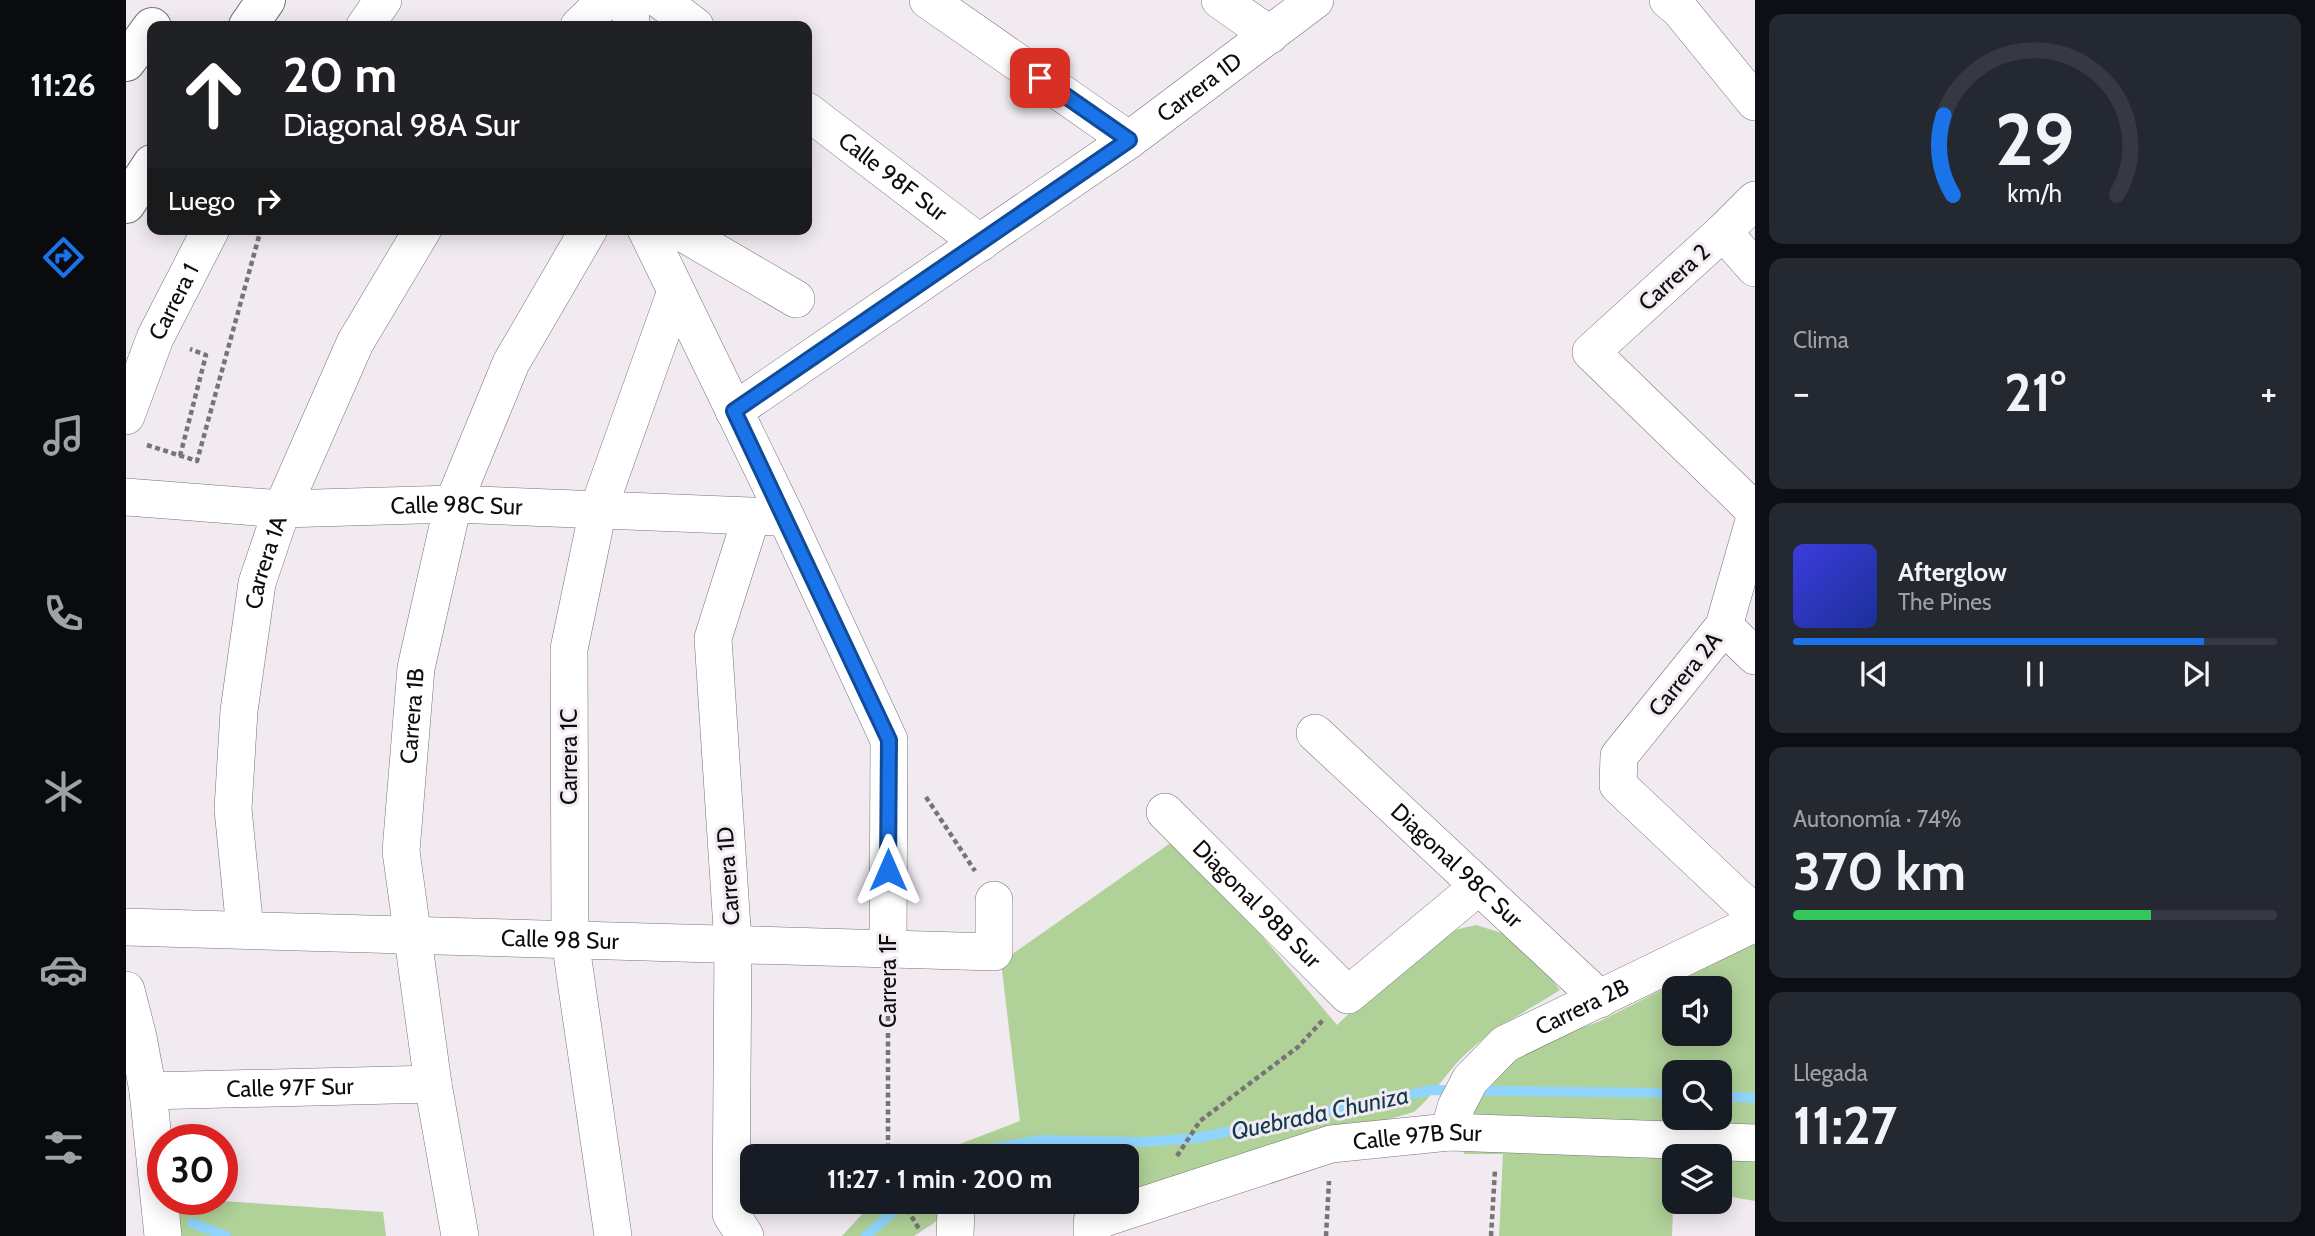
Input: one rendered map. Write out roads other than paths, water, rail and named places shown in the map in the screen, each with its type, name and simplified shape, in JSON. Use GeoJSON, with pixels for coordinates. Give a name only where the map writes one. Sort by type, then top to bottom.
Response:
{"type":"FeatureCollection","features":[{"type":"Feature","properties":{"kind":"highway"},"geometry":{"type":"LineString","coordinates":[[157,21],[172,0]]}},
{"type":"Feature","properties":{"kind":"highway"},"geometry":{"type":"LineString","coordinates":[[251,21],[266,0]]}},
{"type":"Feature","properties":{"kind":"highway"},"geometry":{"type":"LineString","coordinates":[[126,62],[147,35]]}},
{"type":"Feature","properties":{"kind":"highway"},"geometry":{"type":"LineString","coordinates":[[126,204],[147,172]]}},
{"type":"Feature","properties":{"kind":"street"},"geometry":{"type":"LineString","coordinates":[[368,21],[383,0]]}},
{"type":"Feature","properties":{"kind":"street"},"geometry":{"type":"LineString","coordinates":[[584,21],[606,0]]}},
{"type":"Feature","properties":{"kind":"street"},"geometry":{"type":"LineString","coordinates":[[630,0],[631,21]]}},
{"type":"Feature","properties":{"kind":"street"},"geometry":{"type":"LineString","coordinates":[[660,0],[688,21]]}},
{"type":"Feature","properties":{"kind":"street"},"geometry":{"type":"LineString","coordinates":[[928,0],[1129,140]]}},
{"type":"Feature","properties":{"kind":"street"},"geometry":{"type":"LineString","coordinates":[[1220,0],[1270,35]]}},
{"type":"Feature","properties":{"kind":"street","name":"Carrera 1D"},"geometry":{"type":"LineString","coordinates":[[734,411],[1129,140],[1315,0]]}},
{"type":"Feature","properties":{"kind":"street"},"geometry":{"type":"LineString","coordinates":[[1668,0],[1680,10],[1755,102]]}},
{"type":"Feature","properties":{"kind":"street","name":"Calle 98F Sur"},"geometry":{"type":"LineString","coordinates":[[812,115],[980,243]]}},
{"type":"Feature","properties":{"kind":"street","name":"Carrera 2"},"geometry":{"type":"LineString","coordinates":[[1755,200],[1591,352],[1755,511]]}},
{"type":"Feature","properties":{"kind":"street"},"geometry":{"type":"LineString","coordinates":[[1723,232],[1755,268]]}},
{"type":"Feature","properties":{"kind":"street","name":"Carrera 1"},"geometry":{"type":"LineString","coordinates":[[131,429],[155,338],[208,235]]}},
{"type":"Feature","properties":{"kind":"street","name":"Carrera 1A"},"geometry":{"type":"LineString","coordinates":[[245,930],[233,809],[239,711],[257,583],[282,509],[355,343],[419,235]]}},
{"type":"Feature","properties":{"kind":"street","name":"Carrera 1B"},"geometry":{"type":"LineString","coordinates":[[460,1236],[433,1084],[401,851],[416,668],[453,504],[511,363],[586,235]]}},
{"type":"Feature","properties":{"kind":"street"},"geometry":{"type":"LineString","coordinates":[[649,235],[734,411],[768,517]]}},
{"type":"Feature","properties":{"kind":"street"},"geometry":{"type":"LineString","coordinates":[[686,235],[796,299]]}},
{"type":"Feature","properties":{"kind":"street","name":"Carrera 1C"},"geometry":{"type":"LineString","coordinates":[[613,1236],[570,939],[569,649],[598,510],[677,291]]}},
{"type":"Feature","properties":{"kind":"street","name":"Calle 98C Sur"},"geometry":{"type":"LineString","coordinates":[[126,497],[282,509],[453,504],[768,517]]}},
{"type":"Feature","properties":{"kind":"street","name":"Carrera 1D"},"geometry":{"type":"LineString","coordinates":[[745,1236],[731,1214],[733,944],[713,638],[768,517]]}},
{"type":"Feature","properties":{"kind":"street","name":"Carrera 1F"},"geometry":{"type":"LineString","coordinates":[[768,517],[889,740],[888,949]]}},
{"type":"Feature","properties":{"kind":"street","name":"Carrera 2A"},"geometry":{"type":"LineString","coordinates":[[1755,517],[1724,626],[1619,756],[1619,785],[1755,914]]}},
{"type":"Feature","properties":{"kind":"street"},"geometry":{"type":"LineString","coordinates":[[1724,626],[1755,656]]}},
{"type":"Feature","properties":{"kind":"street","name":"Diagonal 98C Sur"},"geometry":{"type":"LineString","coordinates":[[1315,733],[1600,999]]}},
{"type":"Feature","properties":{"kind":"street","name":"Diagonal 98B Sur"},"geometry":{"type":"LineString","coordinates":[[1165,812],[1348,995],[1479,886]]}},
{"type":"Feature","properties":{"kind":"street","name":"Calle 98 Sur"},"geometry":{"type":"LineString","coordinates":[[126,927],[994,952],[994,900]]}},
{"type":"Feature","properties":{"kind":"street","name":"Carrera 2B"},"geometry":{"type":"LineString","coordinates":[[1459,1106],[1505,1044],[1755,923]]}},
{"type":"Feature","properties":{"kind":"street"},"geometry":{"type":"LineString","coordinates":[[126,990],[148,1091],[163,1236]]}},
{"type":"Feature","properties":{"kind":"street","name":"Calle 97F Sur"},"geometry":{"type":"LineString","coordinates":[[148,1091],[433,1084]]}},
{"type":"Feature","properties":{"kind":"street","name":"Calle 97B Sur"},"geometry":{"type":"LineString","coordinates":[[1092,1229],[1331,1144],[1459,1106],[1496,1134],[1755,1143]]}},
{"type":"Feature","properties":{"kind":"waterway","name":"Quebrada Chuniza"},"geometry":{"type":"LineString","coordinates":[[1016,1144],[1040,1140],[1142,1142],[1197,1138],[1432,1090],[1662,1093]]}},
{"type":"Feature","properties":{"kind":"waterway","name":"Quebrada Chuniza"},"geometry":{"type":"LineString","coordinates":[[1732,1097],[1755,1098]]}},
{"type":"Feature","properties":{"kind":"waterway","name":"Quebrada Chuniza"},"geometry":{"type":"LineString","coordinates":[[866,1236],[891,1214]]}},
{"type":"Feature","properties":{"kind":"waterway","name":"Quebrada Chuniza"},"geometry":{"type":"LineString","coordinates":[[192,1223],[226,1236]]}}]}
